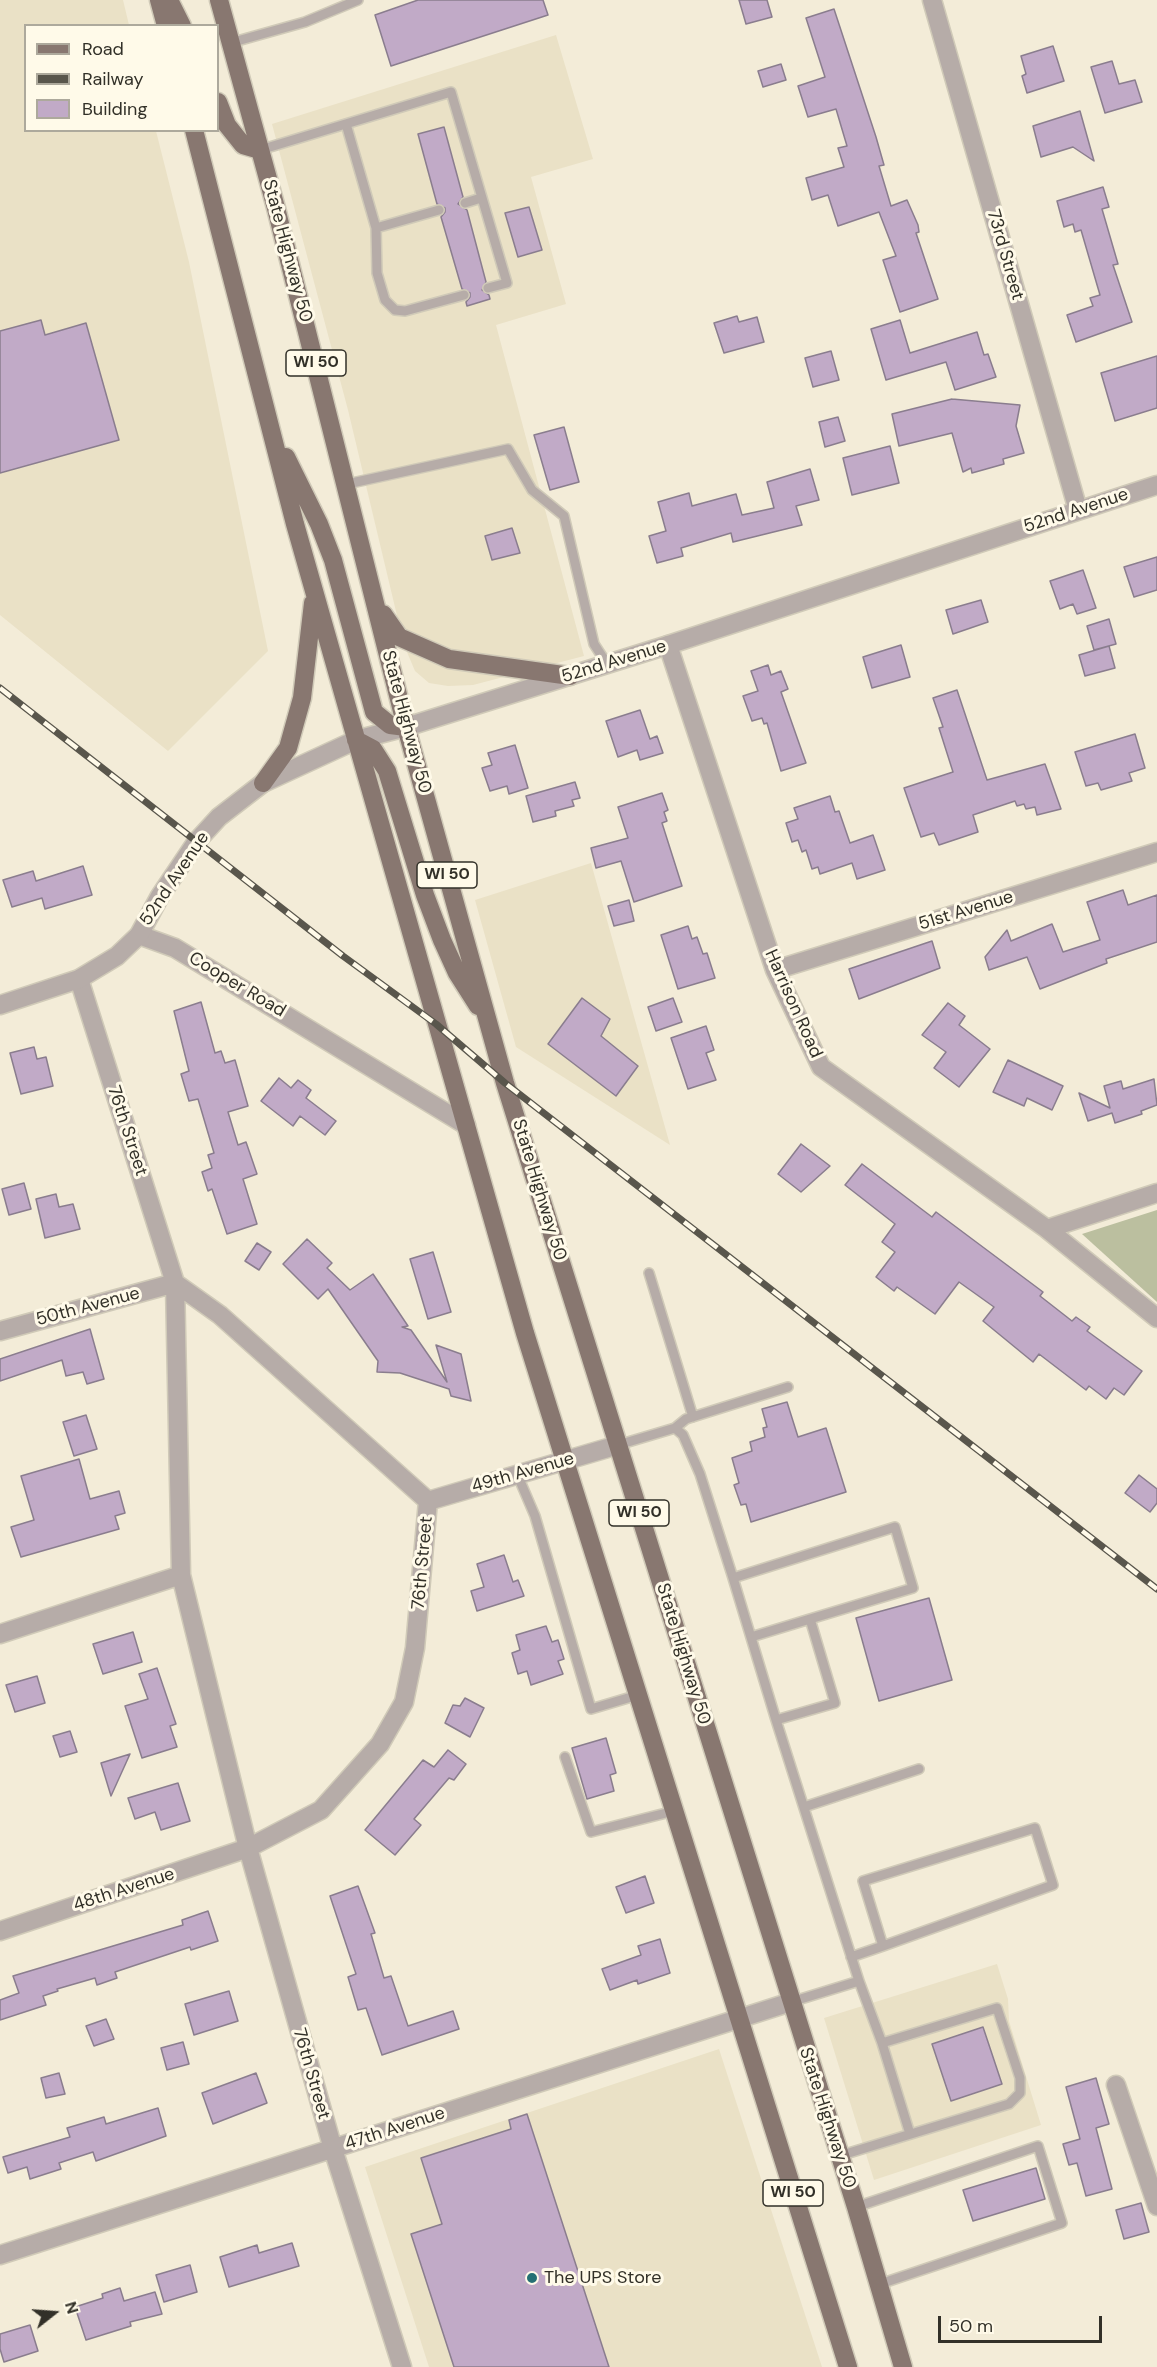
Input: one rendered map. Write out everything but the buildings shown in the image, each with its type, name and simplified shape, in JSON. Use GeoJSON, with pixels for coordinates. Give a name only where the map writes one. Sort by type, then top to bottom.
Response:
{"type":"FeatureCollection","features":[{"type":"Feature","properties":{"kind":"main road"},"geometry":{"type":"LineString","coordinates":[[159,0],[165,24]]}},
{"type":"Feature","properties":{"kind":"main road"},"geometry":{"type":"LineString","coordinates":[[170,0],[181,24]]}},
{"type":"Feature","properties":{"kind":"main road","name":"State Highway 50"},"geometry":{"type":"LineString","coordinates":[[219,0],[347,484],[406,727],[489,1023],[856,2207],[903,2367]]}},
{"type":"Feature","properties":{"kind":"main road"},"geometry":{"type":"LineString","coordinates":[[219,105],[227,125],[243,144],[260,150]]}},
{"type":"Feature","properties":{"kind":"main road","name":"WI 50"},"geometry":{"type":"LineString","coordinates":[[195,132],[314,592],[525,1333],[848,2367]]}},
{"type":"Feature","properties":{"kind":"main road"},"geometry":{"type":"LineString","coordinates":[[269,423],[319,524],[333,560],[374,712],[390,725],[406,727]]}},
{"type":"Feature","properties":{"kind":"main road"},"geometry":{"type":"LineString","coordinates":[[263,783],[288,748],[302,698],[314,592]]}},
{"type":"Feature","properties":{"kind":"main road"},"geometry":{"type":"LineString","coordinates":[[376,603],[399,637],[449,659],[570,676]]}},
{"type":"Feature","properties":{"kind":"main road"},"geometry":{"type":"LineString","coordinates":[[356,740],[373,749],[387,771],[442,940],[457,973],[489,1023]]}},
{"type":"Feature","properties":{"kind":"street","name":"73rd Street"},"geometry":{"type":"LineString","coordinates":[[932,0],[1078,510]]}},
{"type":"Feature","properties":{"kind":"street","name":"52nd Avenue"},"geometry":{"type":"LineString","coordinates":[[138,935],[197,841],[219,817],[263,783],[356,740],[406,727],[668,645],[1157,485]]}},
{"type":"Feature","properties":{"kind":"street","name":"Harrison Road"},"geometry":{"type":"LineString","coordinates":[[668,645],[775,970],[821,1067],[1047,1229],[1157,1318]]}},
{"type":"Feature","properties":{"kind":"street","name":"51st Avenue"},"geometry":{"type":"LineString","coordinates":[[775,970],[1157,852]]}},
{"type":"Feature","properties":{"kind":"street","name":"Cooper Road"},"geometry":{"type":"LineString","coordinates":[[138,935],[176,948],[466,1125]]}},
{"type":"Feature","properties":{"kind":"street"},"geometry":{"type":"LineString","coordinates":[[0,1005],[79,979],[117,956],[138,935]]}},
{"type":"Feature","properties":{"kind":"street","name":"76th Street"},"geometry":{"type":"LineString","coordinates":[[79,979],[176,1283],[181,1575],[248,1848],[333,2149],[402,2367]]}},
{"type":"Feature","properties":{"kind":"street"},"geometry":{"type":"LineString","coordinates":[[1047,1229],[1157,1193]]}},
{"type":"Feature","properties":{"kind":"street","name":"76th Street"},"geometry":{"type":"LineString","coordinates":[[176,1283],[220,1315],[428,1501],[416,1648],[404,1702],[380,1744],[321,1809],[248,1848]]}},
{"type":"Feature","properties":{"kind":"street","name":"50th Avenue"},"geometry":{"type":"LineString","coordinates":[[0,1331],[176,1283]]}},
{"type":"Feature","properties":{"kind":"street","name":"49th Avenue"},"geometry":{"type":"LineString","coordinates":[[428,1501],[618,1445]]}},
{"type":"Feature","properties":{"kind":"street"},"geometry":{"type":"LineString","coordinates":[[0,1634],[181,1575]]}},
{"type":"Feature","properties":{"kind":"street","name":"48th Avenue"},"geometry":{"type":"LineString","coordinates":[[0,1931],[248,1848]]}},
{"type":"Feature","properties":{"kind":"street","name":"47th Avenue"},"geometry":{"type":"LineString","coordinates":[[0,2255],[791,2002]]}},
{"type":"Feature","properties":{"kind":"street"},"geometry":{"type":"LineString","coordinates":[[1116,2085],[1157,2206]]}},
{"type":"Feature","properties":{"kind":"lane"},"geometry":{"type":"LineString","coordinates":[[230,43],[305,22],[358,0]]}},
{"type":"Feature","properties":{"kind":"lane"},"geometry":{"type":"LineString","coordinates":[[260,150],[451,92],[507,283],[488,288]]}},
{"type":"Feature","properties":{"kind":"lane"},"geometry":{"type":"LineString","coordinates":[[346,124],[376,228],[377,273],[385,300],[394,310],[405,311],[464,296]]}},
{"type":"Feature","properties":{"kind":"lane"},"geometry":{"type":"LineString","coordinates":[[465,203],[481,198]]}},
{"type":"Feature","properties":{"kind":"lane"},"geometry":{"type":"LineString","coordinates":[[376,228],[439,210]]}},
{"type":"Feature","properties":{"kind":"lane"},"geometry":{"type":"LineString","coordinates":[[347,484],[508,449],[532,490],[564,516],[594,644],[607,664]]}},
{"type":"Feature","properties":{"kind":"lane"},"geometry":{"type":"LineString","coordinates":[[649,1273],[693,1417]]}},
{"type":"Feature","properties":{"kind":"lane"},"geometry":{"type":"LineString","coordinates":[[618,1445],[675,1428],[693,1417],[788,1387]]}},
{"type":"Feature","properties":{"kind":"lane"},"geometry":{"type":"LineString","coordinates":[[675,1428],[689,1446],[700,1474],[851,1956],[882,2043],[910,2134]]}},
{"type":"Feature","properties":{"kind":"lane"},"geometry":{"type":"LineString","coordinates":[[517,1474],[535,1516],[591,1709],[638,1695]]}},
{"type":"Feature","properties":{"kind":"lane"},"geometry":{"type":"LineString","coordinates":[[733,1578],[895,1527],[914,1588],[751,1637]]}},
{"type":"Feature","properties":{"kind":"lane"},"geometry":{"type":"LineString","coordinates":[[776,1720],[835,1703],[810,1619]]}},
{"type":"Feature","properties":{"kind":"lane"},"geometry":{"type":"LineString","coordinates":[[564,1757],[591,1833],[674,1811]]}},
{"type":"Feature","properties":{"kind":"lane"},"geometry":{"type":"LineString","coordinates":[[804,1807],[920,1769]]}},
{"type":"Feature","properties":{"kind":"lane"},"geometry":{"type":"LineString","coordinates":[[851,1956],[883,1946],[1053,1885],[1035,1828],[863,1881],[883,1946]]}},
{"type":"Feature","properties":{"kind":"lane"},"geometry":{"type":"LineString","coordinates":[[791,2002],[859,1981]]}},
{"type":"Feature","properties":{"kind":"lane"},"geometry":{"type":"LineString","coordinates":[[839,2156],[1009,2104],[1020,2093],[1020,2078],[997,2008],[882,2043]]}},
{"type":"Feature","properties":{"kind":"lane"},"geometry":{"type":"LineString","coordinates":[[856,2207],[1038,2146],[1062,2223],[878,2285]]}},
{"type":"Feature","properties":{"kind":"shaded area"},"geometry":{"type":"Polygon","coordinates":[[[0,0],[123,0],[129,24],[24,24],[24,132],[156,132],[189,262],[268,651],[168,751],[0,615],[0,0]]]}},
{"type":"Feature","properties":{"kind":"shaded area"},"geometry":{"type":"Polygon","coordinates":[[[556,35],[593,159],[531,177],[566,304],[496,325],[584,656],[473,685],[448,686],[429,683],[415,671],[404,645],[348,410],[272,124],[556,35]]]}},
{"type":"Feature","properties":{"kind":"shaded area"},"geometry":{"type":"Polygon","coordinates":[[[591,863],[670,1145],[516,1047],[475,900],[591,863]]]}},
{"type":"Feature","properties":{"kind":"shaded area"},"geometry":{"type":"Polygon","coordinates":[[[997,1964],[1008,1999],[1009,2021],[1041,2125],[874,2180],[824,2018],[997,1964]]]}},
{"type":"Feature","properties":{"kind":"shaded area"},"geometry":{"type":"Polygon","coordinates":[[[719,2049],[822,2367],[429,2367],[365,2167],[719,2049]]]}},
{"type":"Feature","properties":{"kind":"green space"},"geometry":{"type":"Polygon","coordinates":[[[1157,1210],[1157,1302],[1082,1234],[1157,1210]]]}},
{"type":"Feature","properties":{"kind":"railway"},"geometry":{"type":"LineString","coordinates":[[0,688],[343,956],[436,1024],[505,1083],[1157,1589]]}},
{"type":"Feature","properties":{"kind":"place","name":"The UPS Store"},"geometry":{"type":"Point","coordinates":[532,2278]}}]}
